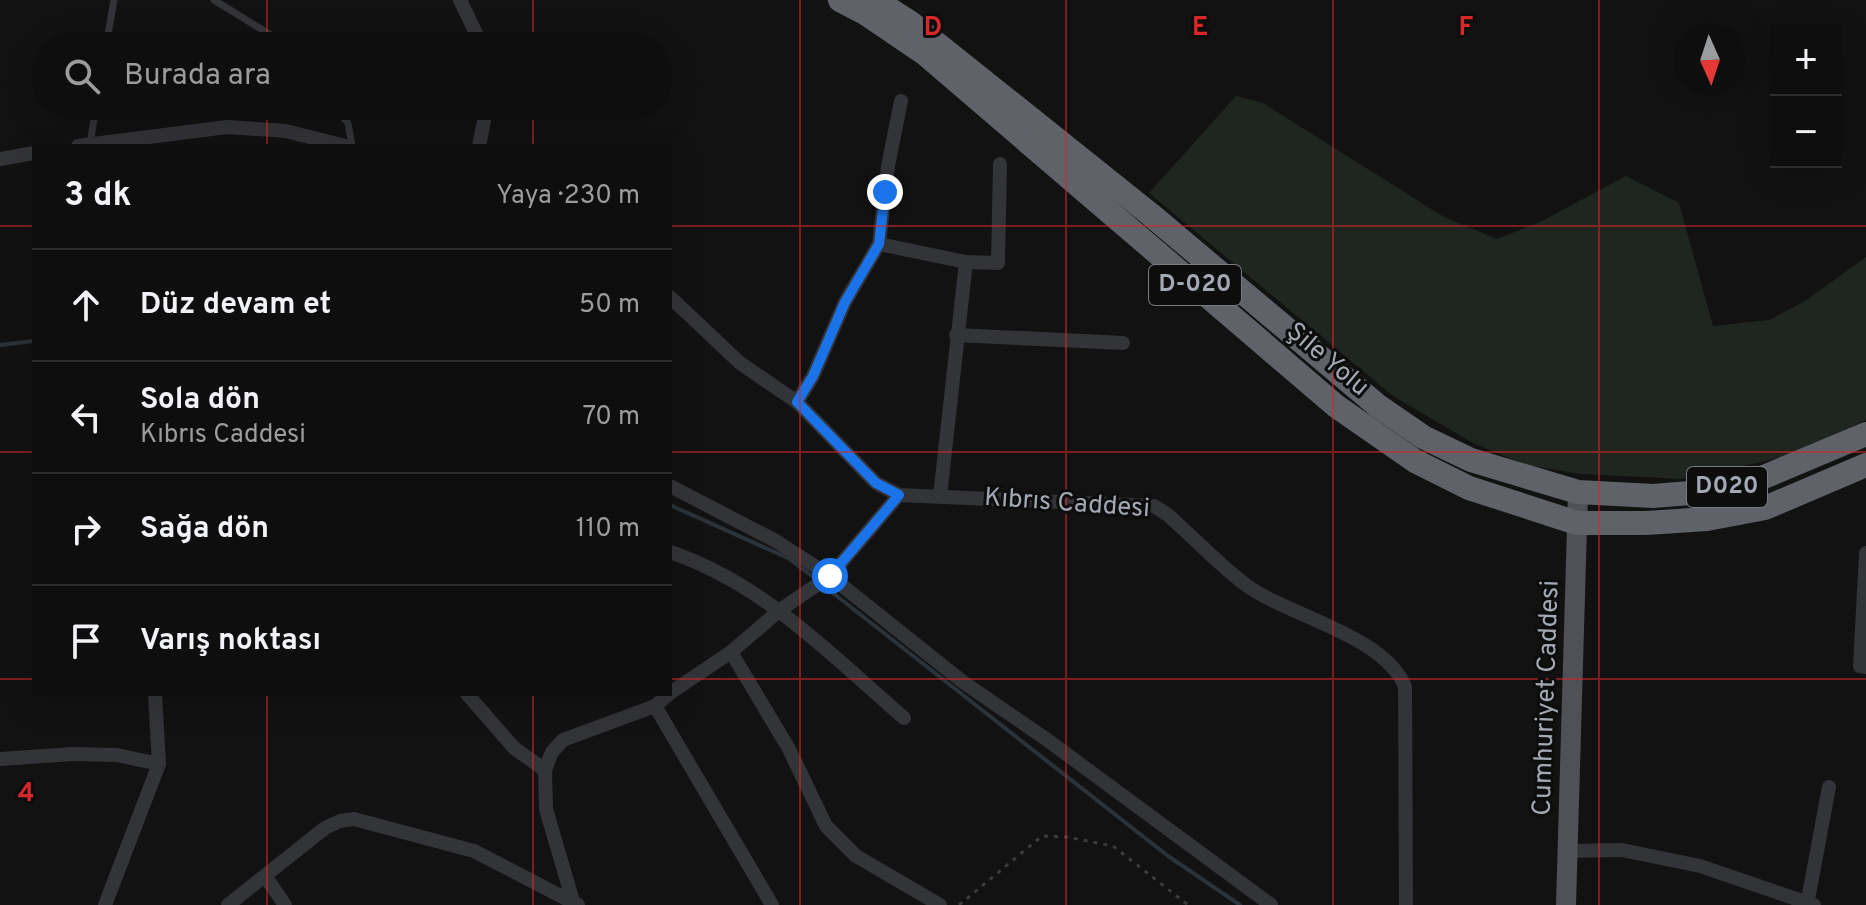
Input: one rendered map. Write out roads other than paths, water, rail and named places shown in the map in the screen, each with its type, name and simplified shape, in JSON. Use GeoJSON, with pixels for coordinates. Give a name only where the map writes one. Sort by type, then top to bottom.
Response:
{"type":"FeatureCollection","features":[{"type":"Feature","properties":{"kind":"highway","name":"Şile Yolu"},"geometry":{"type":"LineString","coordinates":[[840,0],[924,53],[1336,406],[1415,461],[1469,488],[1577,523],[1646,523],[1707,519],[1765,508],[1866,465]]}},
{"type":"Feature","properties":{"kind":"highway","name":"Şile Yolu"},"geometry":{"type":"LineString","coordinates":[[875,0],[911,23],[1114,185],[1378,406],[1423,437],[1471,460],[1578,492],[1653,496],[1703,492],[1759,479],[1866,434]]}},
{"type":"Feature","properties":{"kind":"main road","name":"Cumhuriyet Caddesi"},"geometry":{"type":"LineString","coordinates":[[1566,905],[1578,492]]}},
{"type":"Feature","properties":{"kind":"street"},"geometry":{"type":"LineString","coordinates":[[460,0],[475,32]]}},
{"type":"Feature","properties":{"kind":"street"},"geometry":{"type":"LineString","coordinates":[[797,402],[813,376],[845,302],[879,244],[888,166],[901,101]]}},
{"type":"Feature","properties":{"kind":"street"},"geometry":{"type":"LineString","coordinates":[[479,144],[484,120]]}},
{"type":"Feature","properties":{"kind":"street"},"geometry":{"type":"LineString","coordinates":[[106,144],[227,127],[286,131],[337,144]]}},
{"type":"Feature","properties":{"kind":"street"},"geometry":{"type":"LineString","coordinates":[[0,159],[32,153]]}},
{"type":"Feature","properties":{"kind":"street"},"geometry":{"type":"LineString","coordinates":[[879,244],[966,262],[998,263],[1000,164]]}},
{"type":"Feature","properties":{"kind":"street"},"geometry":{"type":"LineString","coordinates":[[940,496],[966,262]]}},
{"type":"Feature","properties":{"kind":"street"},"geometry":{"type":"LineString","coordinates":[[672,299],[740,363],[797,402],[876,483],[899,495],[830,576],[672,693]]}},
{"type":"Feature","properties":{"kind":"street"},"geometry":{"type":"LineString","coordinates":[[956,335],[1123,343]]}},
{"type":"Feature","properties":{"kind":"street"},"geometry":{"type":"LineString","coordinates":[[672,487],[776,541],[830,576],[963,682],[1046,739],[1271,905]]}},
{"type":"Feature","properties":{"kind":"street","name":"Kıbrıs Caddesi"},"geometry":{"type":"LineString","coordinates":[[899,495],[1154,506],[1248,587],[1373,650],[1401,677],[1405,699],[1406,905]]}},
{"type":"Feature","properties":{"kind":"street"},"geometry":{"type":"LineString","coordinates":[[672,553],[736,581],[780,610],[904,718]]}},
{"type":"Feature","properties":{"kind":"street"},"geometry":{"type":"LineString","coordinates":[[1866,553],[1860,666],[1866,667]]}},
{"type":"Feature","properties":{"kind":"street"},"geometry":{"type":"LineString","coordinates":[[731,652],[789,749],[826,826],[856,856],[940,905]]}},
{"type":"Feature","properties":{"kind":"street"},"geometry":{"type":"LineString","coordinates":[[105,905],[159,764],[155,696]]}},
{"type":"Feature","properties":{"kind":"street"},"geometry":{"type":"LineString","coordinates":[[469,696],[514,748],[545,770]]}},
{"type":"Feature","properties":{"kind":"street"},"geometry":{"type":"LineString","coordinates":[[575,904],[546,809],[545,770],[552,752],[563,740],[655,706],[668,696]]}},
{"type":"Feature","properties":{"kind":"street"},"geometry":{"type":"LineString","coordinates":[[655,706],[772,905]]}},
{"type":"Feature","properties":{"kind":"street"},"geometry":{"type":"LineString","coordinates":[[0,759],[73,754],[117,755],[159,764]]}},
{"type":"Feature","properties":{"kind":"street"},"geometry":{"type":"LineString","coordinates":[[1568,851],[1622,850],[1700,866],[1809,904],[1829,787]]}},
{"type":"Feature","properties":{"kind":"street"},"geometry":{"type":"LineString","coordinates":[[228,905],[325,828],[340,821],[361,820],[474,851],[575,904]]}},
{"type":"Feature","properties":{"kind":"street"},"geometry":{"type":"LineString","coordinates":[[265,876],[285,905]]}},
{"type":"Feature","properties":{"kind":"lane"},"geometry":{"type":"LineString","coordinates":[[108,32],[114,0]]}},
{"type":"Feature","properties":{"kind":"lane"},"geometry":{"type":"LineString","coordinates":[[214,0],[266,32]]}},
{"type":"Feature","properties":{"kind":"lane"},"geometry":{"type":"LineString","coordinates":[[84,144],[92,120]]}},
{"type":"Feature","properties":{"kind":"lane"},"geometry":{"type":"LineString","coordinates":[[345,120],[352,144]]}},
{"type":"Feature","properties":{"kind":"waterway"},"geometry":{"type":"LineString","coordinates":[[0,345],[32,341]]}},
{"type":"Feature","properties":{"kind":"waterway"},"geometry":{"type":"LineString","coordinates":[[672,506],[788,558],[817,580]]}},
{"type":"Feature","properties":{"kind":"waterway"},"geometry":{"type":"LineString","coordinates":[[824,586],[1168,856],[1240,905]]}}]}
